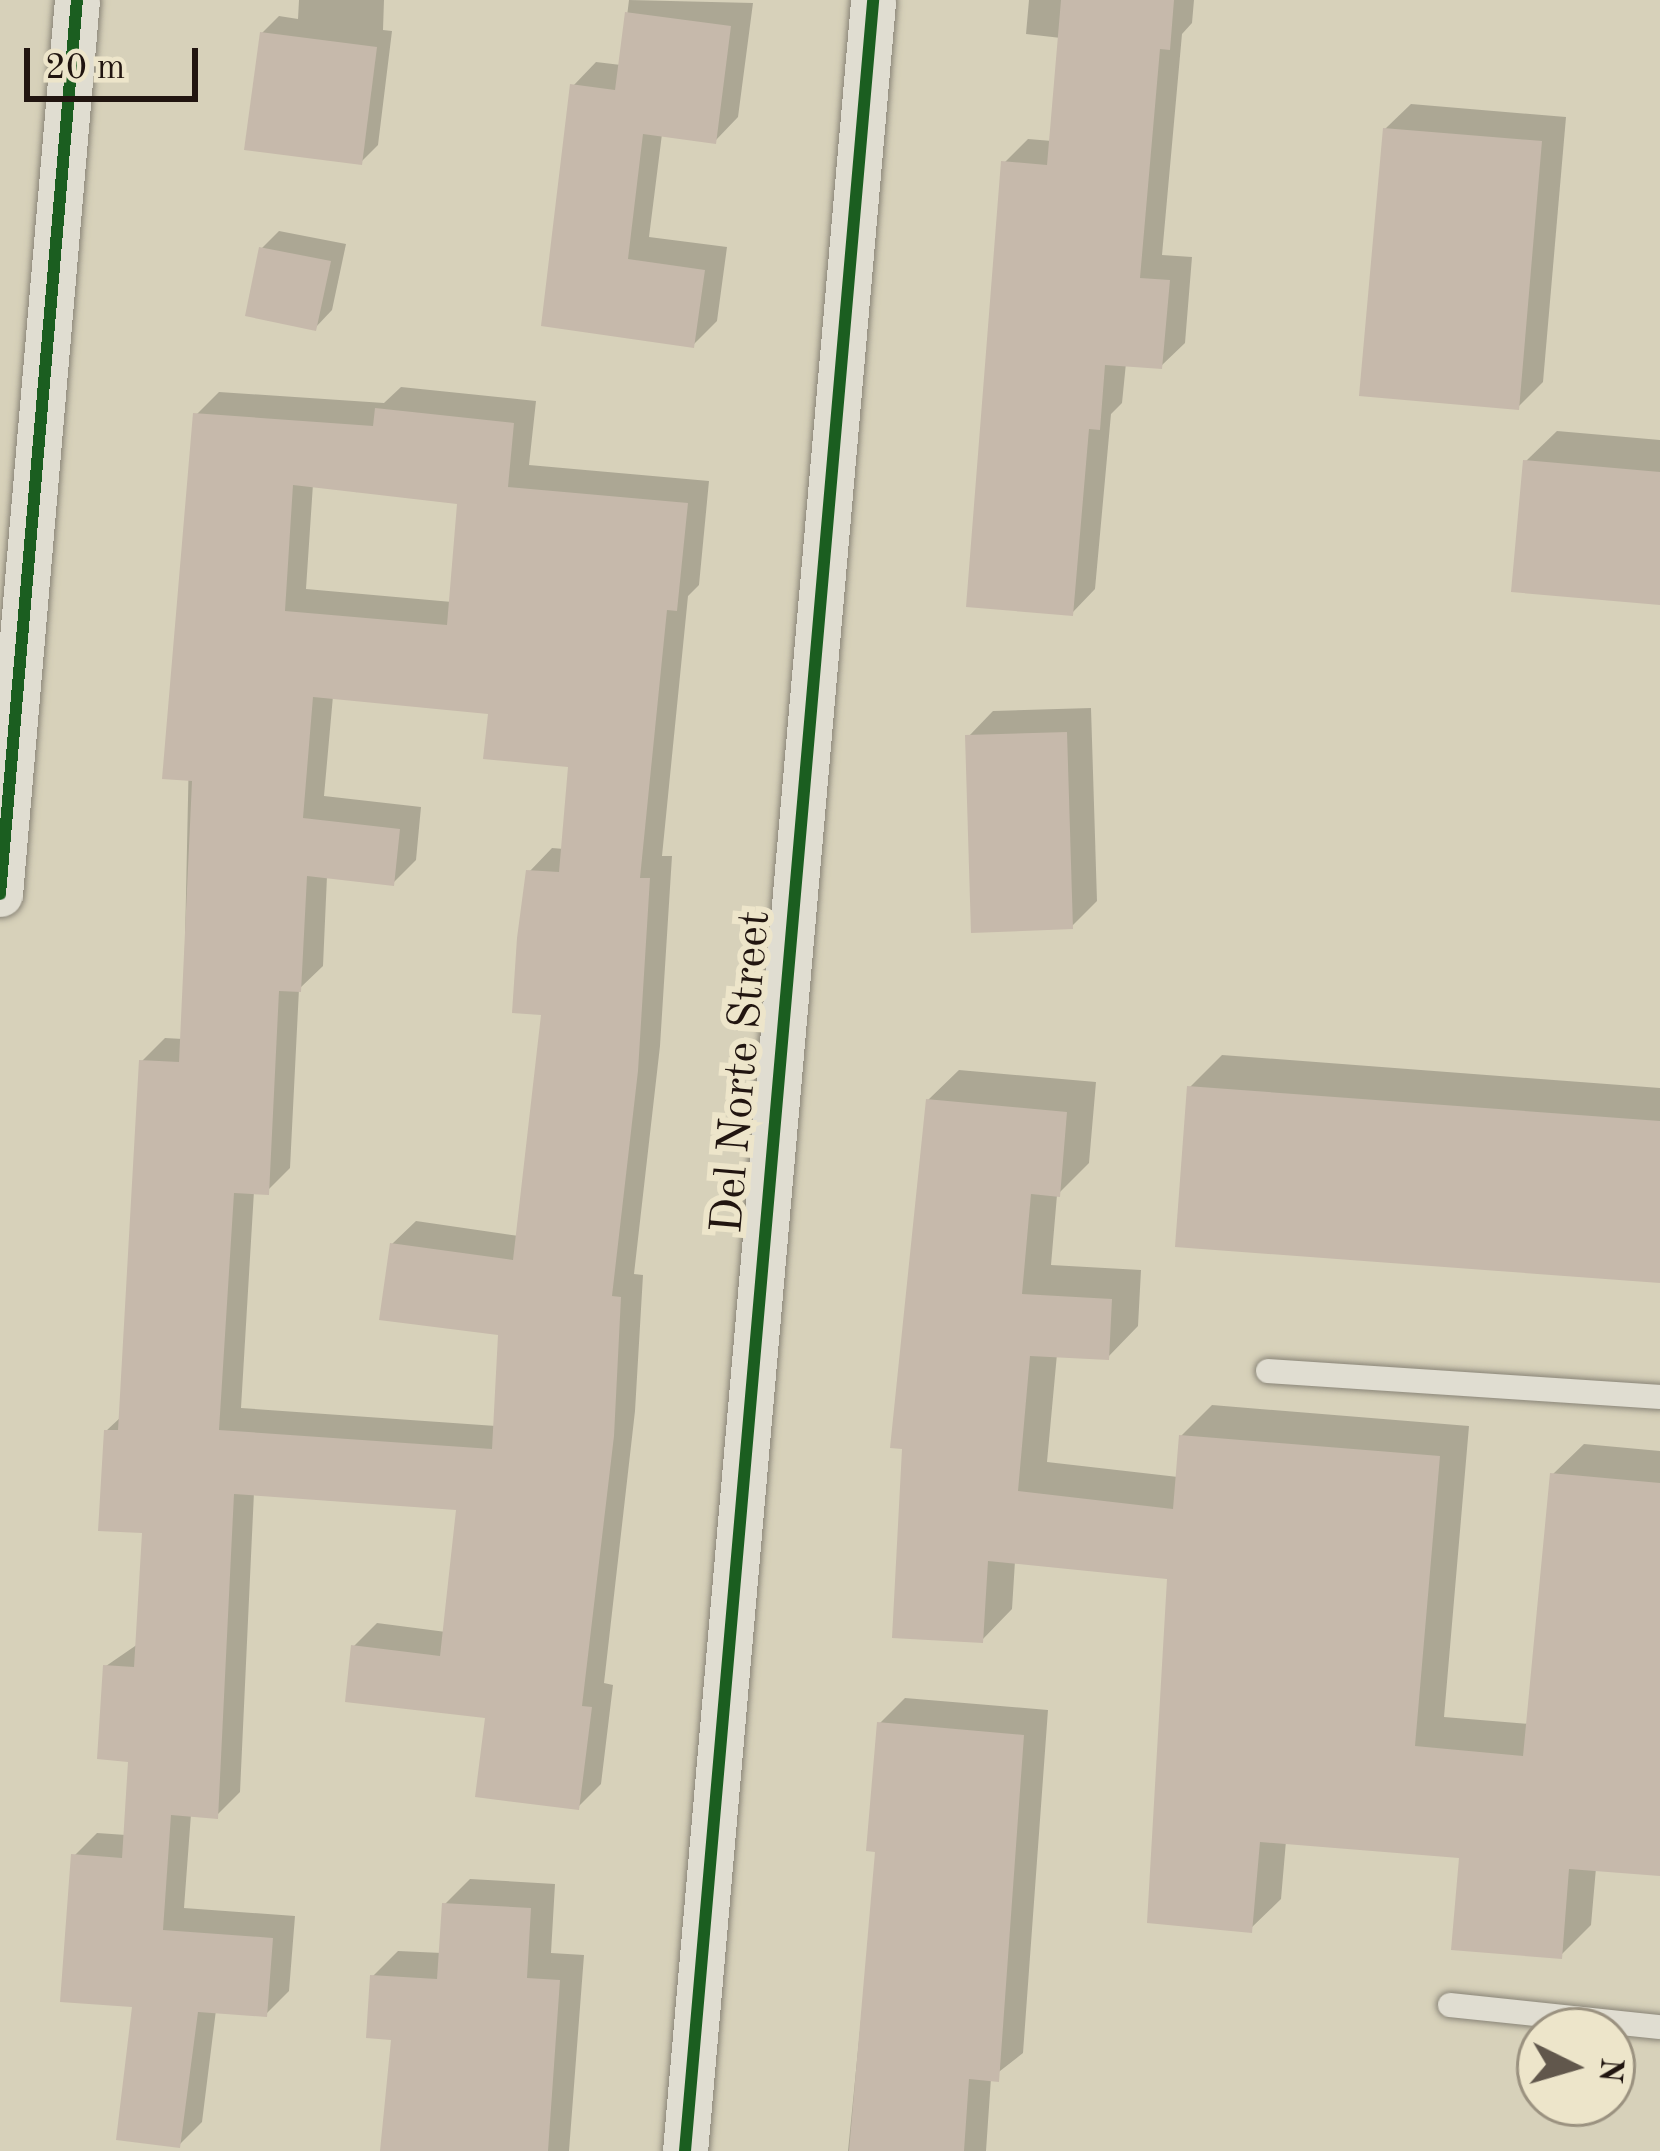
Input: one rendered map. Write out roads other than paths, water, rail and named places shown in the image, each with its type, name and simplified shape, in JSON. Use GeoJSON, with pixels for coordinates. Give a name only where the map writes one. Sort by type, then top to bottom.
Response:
{"type":"FeatureCollection","features":[{"type":"Feature","properties":{"kind":"street"},"geometry":{"type":"LineString","coordinates":[[0,893],[76,0]]}},
{"type":"Feature","properties":{"kind":"street","name":"Del Norte Street"},"geometry":{"type":"LineString","coordinates":[[685,2151],[873,0]]}},
{"type":"Feature","properties":{"kind":"lane"},"geometry":{"type":"LineString","coordinates":[[1268,1371],[1660,1397]]}},
{"type":"Feature","properties":{"kind":"lane"},"geometry":{"type":"LineString","coordinates":[[1450,2005],[1660,2027]]}}]}
